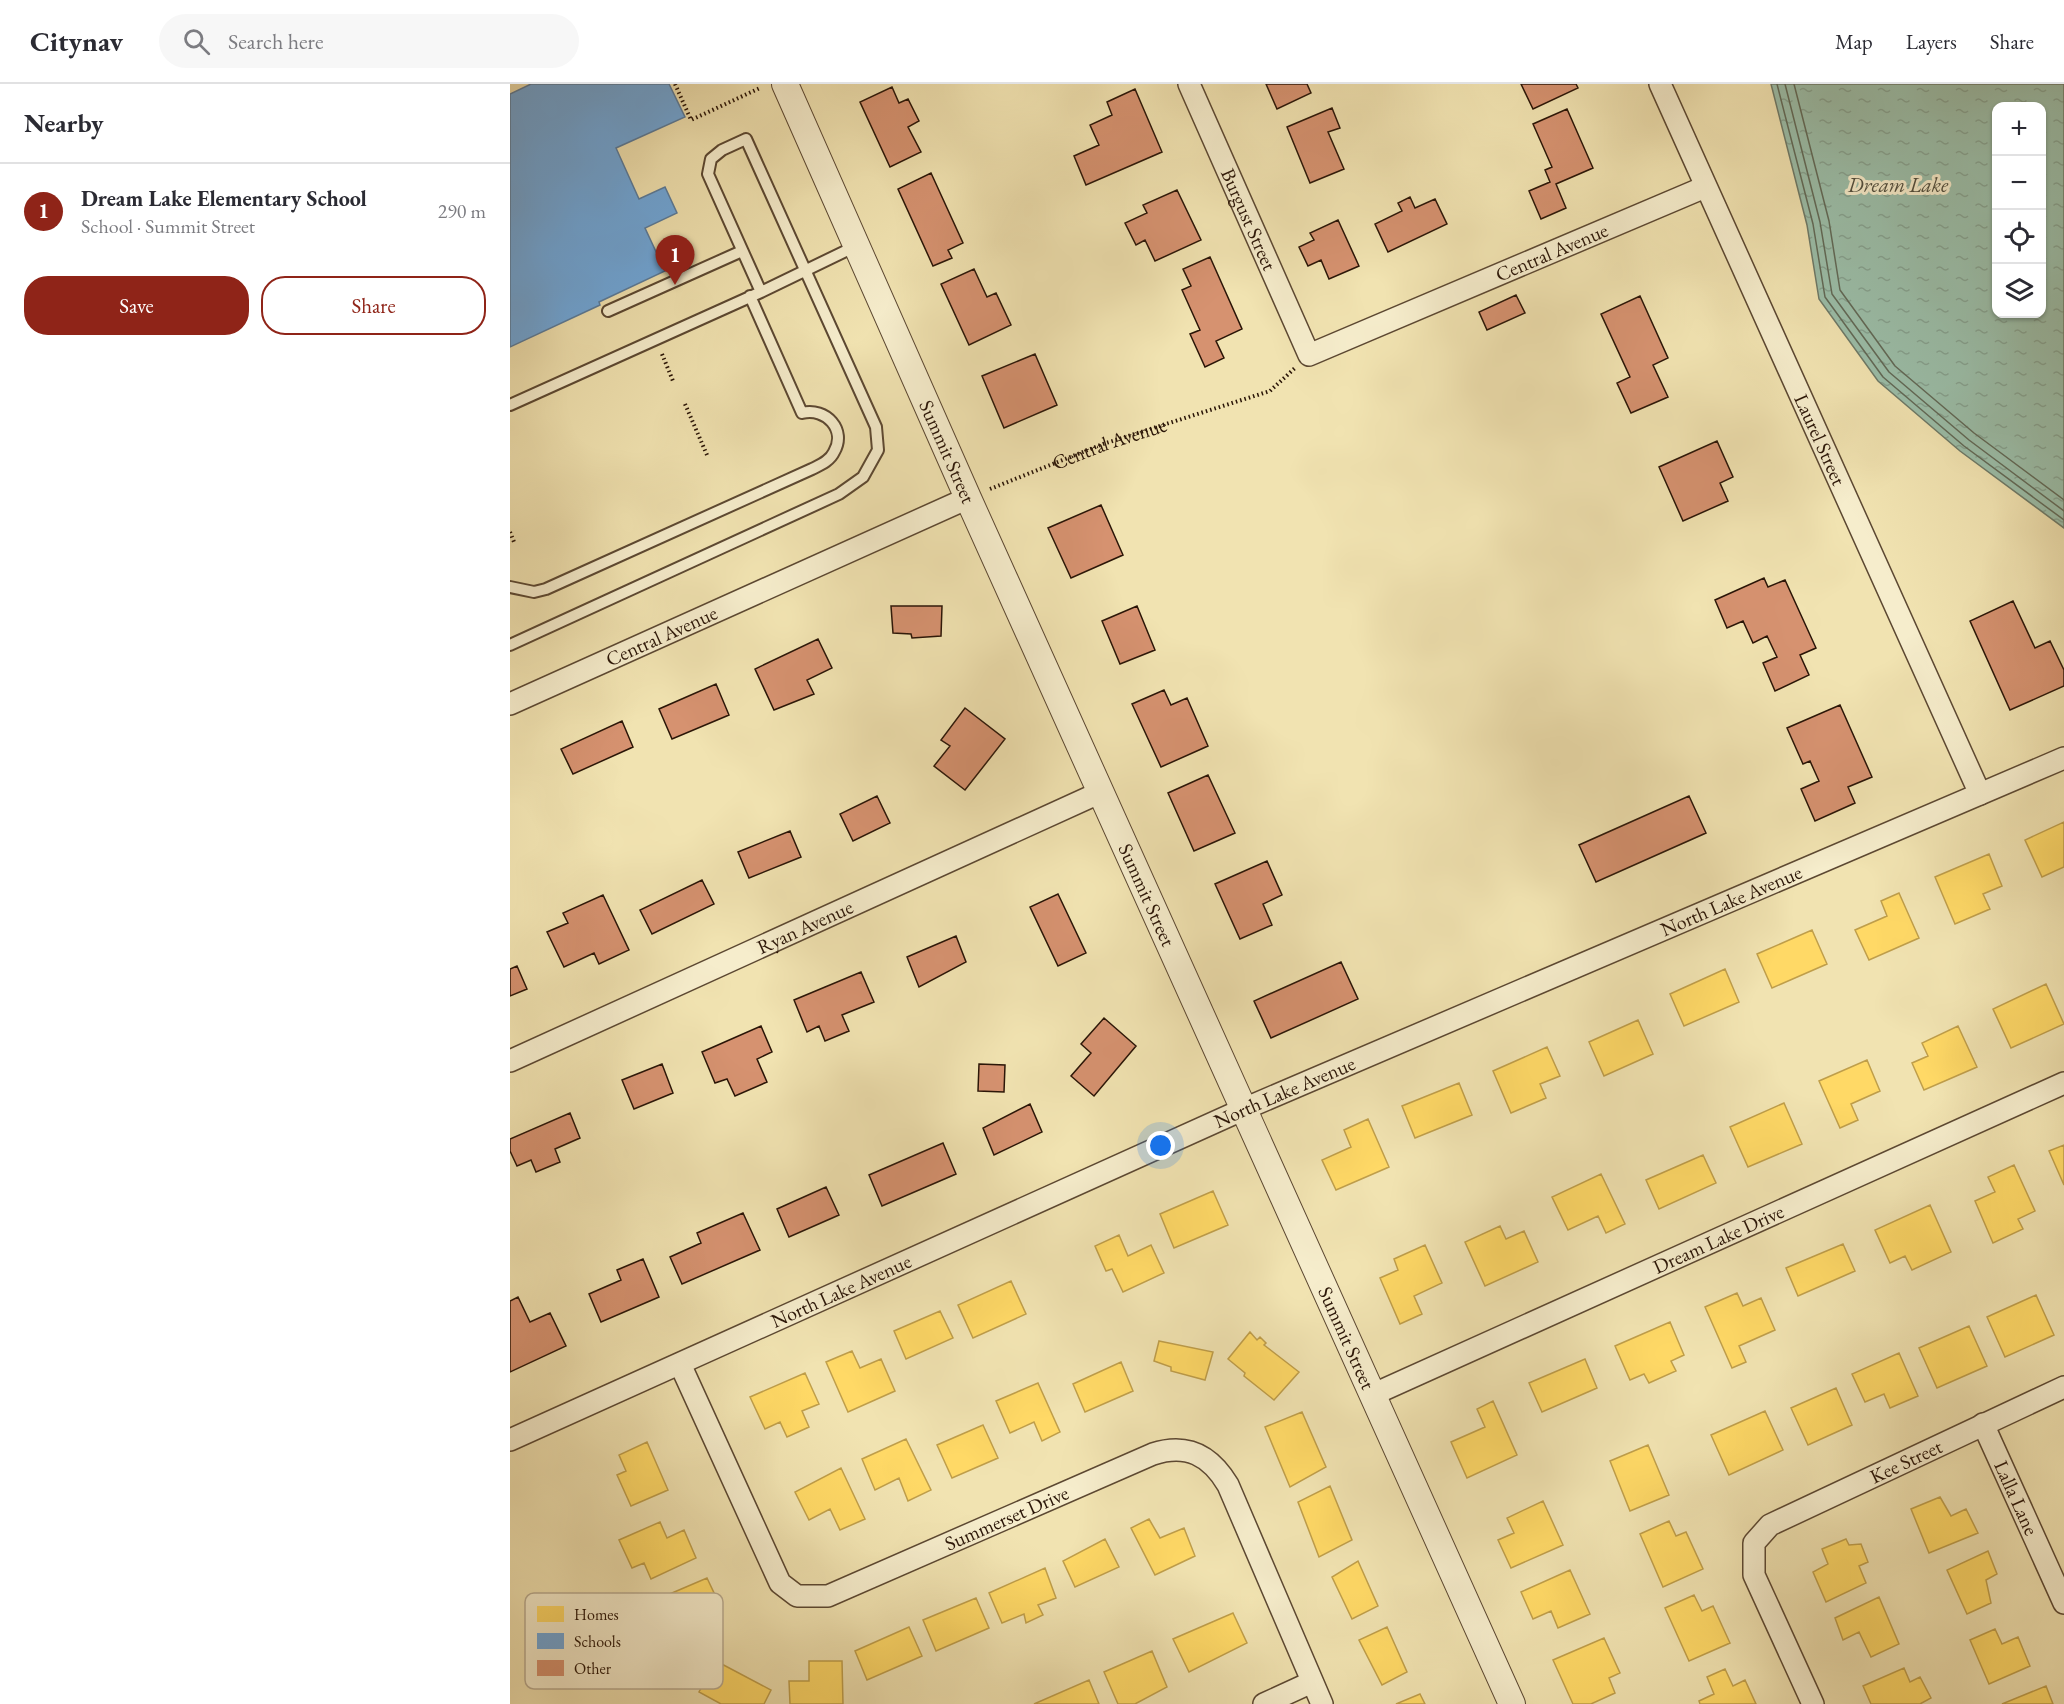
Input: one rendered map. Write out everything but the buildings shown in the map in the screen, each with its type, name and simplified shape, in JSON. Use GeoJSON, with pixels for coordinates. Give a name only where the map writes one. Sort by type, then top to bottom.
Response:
{"type":"FeatureCollection","features":[{"type":"Feature","properties":{"kind":"street","name":"Summit Street"},"geometry":{"type":"LineString","coordinates":[[785,84],[968,498],[1512,1704]]}},
{"type":"Feature","properties":{"kind":"street","name":"Burgust Street"},"geometry":{"type":"LineString","coordinates":[[1189,84],[1309,355]]}},
{"type":"Feature","properties":{"kind":"street","name":"Laurel Street"},"geometry":{"type":"LineString","coordinates":[[1660,84],[1980,794]]}},
{"type":"Feature","properties":{"kind":"street","name":"Central Avenue"},"geometry":{"type":"LineString","coordinates":[[1309,355],[1705,187]]}},
{"type":"Feature","properties":{"kind":"street","name":"Central Avenue"},"geometry":{"type":"LineString","coordinates":[[510,704],[968,498]]}},
{"type":"Feature","properties":{"kind":"street","name":"North Lake Avenue"},"geometry":{"type":"LineString","coordinates":[[510,1440],[1244,1109],[2064,758]]}},
{"type":"Feature","properties":{"kind":"street","name":"Ryan Avenue"},"geometry":{"type":"LineString","coordinates":[[510,1061],[1101,792]]}},
{"type":"Feature","properties":{"kind":"street","name":"Dream Lake Drive"},"geometry":{"type":"LineString","coordinates":[[1372,1395],[2064,1083]]}},
{"type":"Feature","properties":{"kind":"street","name":"Summerset Drive"},"geometry":{"type":"LineString","coordinates":[[680,1364],[780,1583],[797,1596],[828,1596],[1164,1450],[1189,1451],[1210,1462],[1228,1485],[1322,1704]]}},
{"type":"Feature","properties":{"kind":"street","name":"Kee Street"},"geometry":{"type":"LineString","coordinates":[[1813,1704],[1754,1575],[1754,1543],[1770,1525],[2064,1388]]}},
{"type":"Feature","properties":{"kind":"street","name":"Lalla Lane"},"geometry":{"type":"LineString","coordinates":[[1983,1424],[2064,1603]]}},
{"type":"Feature","properties":{"kind":"street"},"geometry":{"type":"LineString","coordinates":[[1264,1704],[1312,1682]]}},
{"type":"Feature","properties":{"kind":"lane"},"geometry":{"type":"LineString","coordinates":[[510,587],[534,592],[546,588],[825,462],[834,453],[839,441],[837,431],[822,413],[812,410],[802,413],[774,350],[742,251],[708,174],[711,159],[722,150],[746,139],[876,427],[878,450],[863,477],[839,494],[510,644]]}},
{"type":"Feature","properties":{"kind":"lane"},"geometry":{"type":"LineString","coordinates":[[510,405],[755,294],[856,245]]}},
{"type":"Feature","properties":{"kind":"lane"},"geometry":{"type":"LineString","coordinates":[[608,311],[742,251]]}},
{"type":"Feature","properties":{"kind":"path"},"geometry":{"type":"LineString","coordinates":[[675,84],[691,120],[760,88]]}},
{"type":"Feature","properties":{"kind":"path"},"geometry":{"type":"LineString","coordinates":[[662,353],[673,381]]}},
{"type":"Feature","properties":{"kind":"path","name":"Central Avenue"},"geometry":{"type":"LineString","coordinates":[[968,498],[1103,444],[1270,391],[1309,355]]}},
{"type":"Feature","properties":{"kind":"path"},"geometry":{"type":"LineString","coordinates":[[684,404],[707,455]]}},
{"type":"Feature","properties":{"kind":"path"},"geometry":{"type":"LineString","coordinates":[[510,532],[514,542]]}},
{"type":"Feature","properties":{"kind":"water","name":"Dream Lake"},"geometry":{"type":"Polygon","coordinates":[[[1771,84],[2064,84],[2064,528],[1960,451],[1878,381],[1819,299],[1807,225],[1771,84]]]}},
{"type":"Feature","properties":{"kind":"place","name":"Dream Lake Elementary School"},"geometry":{"type":"Point","coordinates":[675,285]}}]}
